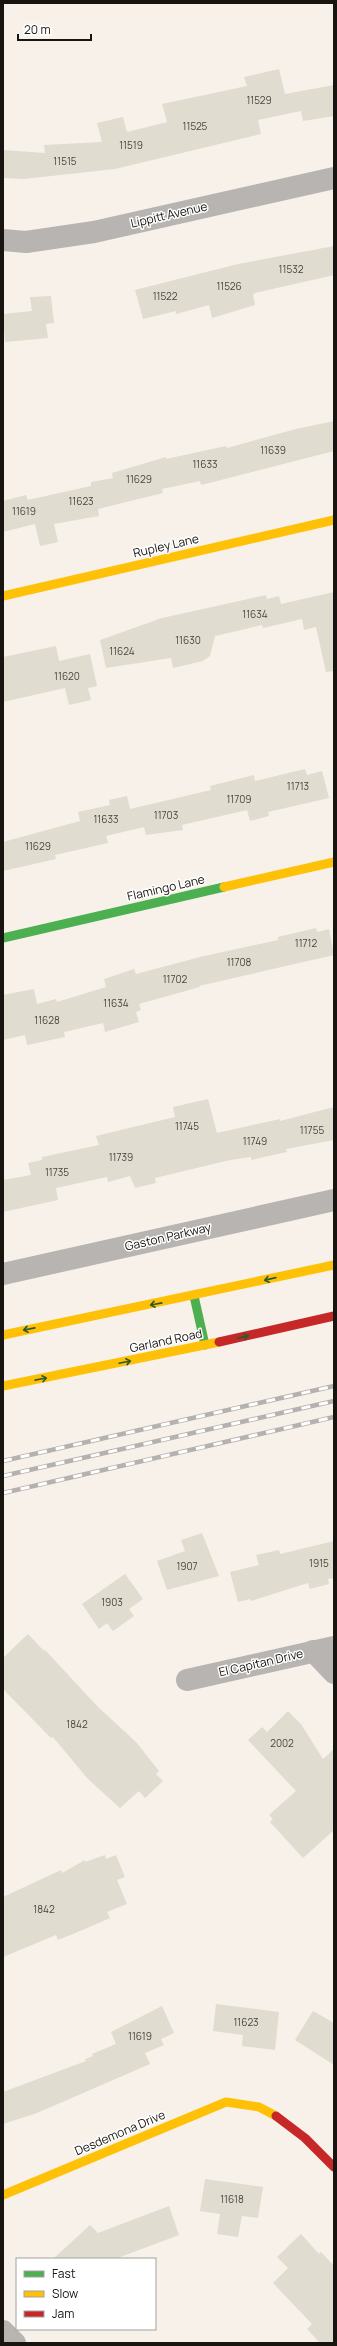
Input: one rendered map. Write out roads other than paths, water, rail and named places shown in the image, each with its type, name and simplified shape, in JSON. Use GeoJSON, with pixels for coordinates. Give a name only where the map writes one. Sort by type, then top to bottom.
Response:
{"type":"FeatureCollection","features":[{"type":"Feature","properties":{"kind":"street","name":"Lippitt Avenue"},"geometry":{"type":"LineString","coordinates":[[3,240],[26,242],[94,232],[334,178]]}},
{"type":"Feature","properties":{"kind":"street","name":"Rupley Lane"},"geometry":{"type":"LineString","coordinates":[[3,596],[334,520]]}},
{"type":"Feature","properties":{"kind":"street","name":"Flamingo Lane"},"geometry":{"type":"LineString","coordinates":[[3,938],[334,862]]}},
{"type":"Feature","properties":{"kind":"street","name":"Gaston Parkway"},"geometry":{"type":"LineString","coordinates":[[3,1274],[334,1200]]}},
{"type":"Feature","properties":{"kind":"street"},"geometry":{"type":"LineString","coordinates":[[3,1335],[194,1296],[334,1265]]}},
{"type":"Feature","properties":{"kind":"street"},"geometry":{"type":"LineString","coordinates":[[194,1296],[205,1345]]}},
{"type":"Feature","properties":{"kind":"street","name":"Garland Road"},"geometry":{"type":"LineString","coordinates":[[3,1386],[205,1345],[334,1316]]}},
{"type":"Feature","properties":{"kind":"street","name":"El Capitan Drive"},"geometry":{"type":"LineString","coordinates":[[187,1680],[334,1647]]}},
{"type":"Feature","properties":{"kind":"street"},"geometry":{"type":"LineString","coordinates":[[313,1651],[334,1673]]}},
{"type":"Feature","properties":{"kind":"street","name":"Desdemona Drive"},"geometry":{"type":"LineString","coordinates":[[3,2195],[203,2110],[226,2102],[249,2104],[279,2117],[312,2144],[334,2167]]}},
{"type":"Feature","properties":{"kind":"street"},"geometry":{"type":"LineString","coordinates":[[3,2331],[15,2343]]}},
{"type":"Feature","properties":{"kind":"railway"},"geometry":{"type":"LineString","coordinates":[[3,1461],[334,1386]]}},
{"type":"Feature","properties":{"kind":"railway"},"geometry":{"type":"LineString","coordinates":[[3,1476],[334,1401]]}},
{"type":"Feature","properties":{"kind":"railway"},"geometry":{"type":"LineString","coordinates":[[3,1493],[334,1417]]}}]}
